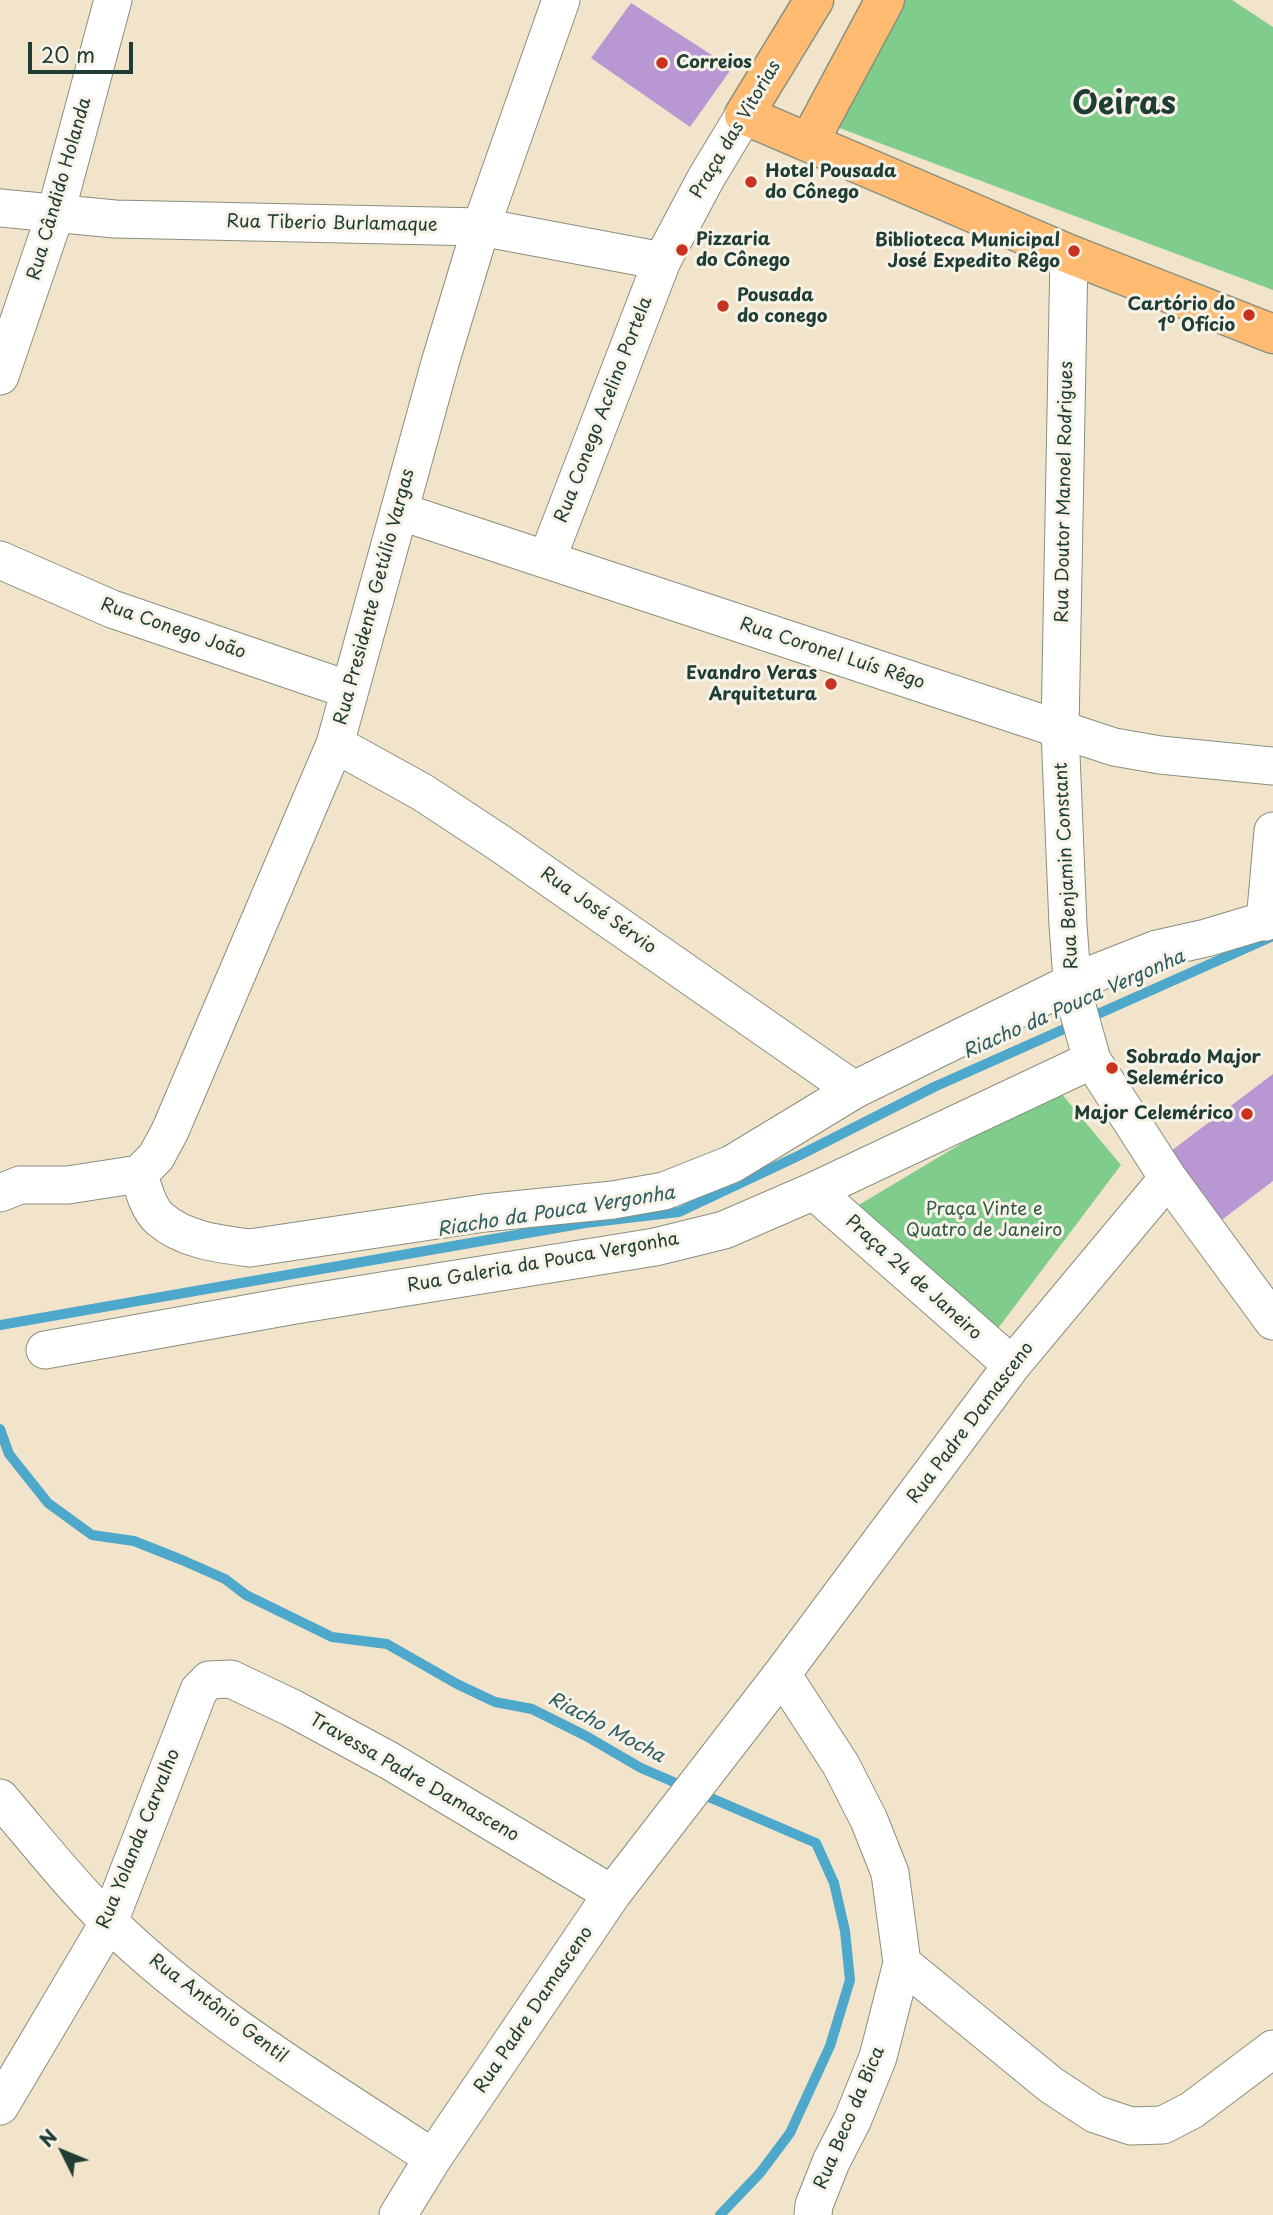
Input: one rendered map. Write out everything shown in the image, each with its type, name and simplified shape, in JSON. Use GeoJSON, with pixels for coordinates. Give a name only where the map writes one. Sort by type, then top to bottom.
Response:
{"type":"FeatureCollection","features":[{"type":"Feature","properties":{"kind":"main road","name":"Praça das Vitorias"},"geometry":{"type":"LineString","coordinates":[[744,115],[814,0]]}},
{"type":"Feature","properties":{"kind":"main road"},"geometry":{"type":"LineString","coordinates":[[809,142],[885,0]]}},
{"type":"Feature","properties":{"kind":"main road"},"geometry":{"type":"LineString","coordinates":[[744,115],[1069,254],[1273,334]]}},
{"type":"Feature","properties":{"kind":"street","name":"Rua Cândido Holanda"},"geometry":{"type":"LineString","coordinates":[[0,376],[56,212],[113,0]]}},
{"type":"Feature","properties":{"kind":"street","name":"Rua Presidente Getúlio Vargas"},"geometry":{"type":"LineString","coordinates":[[139,1174],[156,1157],[170,1131],[335,744],[481,227],[561,0]]}},
{"type":"Feature","properties":{"kind":"street","name":"Praça das Vitorias"},"geometry":{"type":"LineString","coordinates":[[662,261],[706,178],[744,115]]}},
{"type":"Feature","properties":{"kind":"street","name":"Rua Tiberio Burlamaque"},"geometry":{"type":"LineString","coordinates":[[0,208],[115,219],[481,227],[662,261]]}},
{"type":"Feature","properties":{"kind":"street","name":"Rua Doutor Manoel Rodrigues"},"geometry":{"type":"LineString","coordinates":[[1060,730],[1069,254]]}},
{"type":"Feature","properties":{"kind":"street","name":"Rua Conego Acelino Portela"},"geometry":{"type":"LineString","coordinates":[[547,559],[662,261]]}},
{"type":"Feature","properties":{"kind":"street","name":"Rua Coronel Luís Rêgo"},"geometry":{"type":"LineString","coordinates":[[399,511],[1114,747],[1273,766]]}},
{"type":"Feature","properties":{"kind":"street","name":"Rua Conego João"},"geometry":{"type":"LineString","coordinates":[[0,560],[112,609],[349,690]]}},
{"type":"Feature","properties":{"kind":"street","name":"Rua Benjamin Constant"},"geometry":{"type":"LineString","coordinates":[[1060,730],[1073,987],[1089,1049],[1168,1178],[1273,1321]]}},
{"type":"Feature","properties":{"kind":"street","name":"Rua José Sérvio"},"geometry":{"type":"LineString","coordinates":[[335,744],[422,792],[501,844],[854,1090]]}},
{"type":"Feature","properties":{"kind":"street"},"geometry":{"type":"LineString","coordinates":[[7,1185],[68,1185],[139,1174],[146,1197],[159,1218],[181,1232],[212,1244],[250,1248],[484,1213],[612,1200],[664,1191],[732,1164],[854,1090],[1157,949],[1206,939],[1269,920],[1273,831]]}},
{"type":"Feature","properties":{"kind":"street","name":"Rua Galeria da Pouca Vergonha"},"geometry":{"type":"LineString","coordinates":[[45,1350],[308,1303],[655,1247],[724,1230],[814,1191],[1089,1049]]}},
{"type":"Feature","properties":{"kind":"street","name":"Rua Padre Damasceno"},"geometry":{"type":"LineString","coordinates":[[398,2215],[433,2158],[612,1894],[782,1674],[1012,1365],[1168,1178]]}},
{"type":"Feature","properties":{"kind":"street","name":"Praça 24 de Janeiro"},"geometry":{"type":"LineString","coordinates":[[814,1191],[1012,1365]]}},
{"type":"Feature","properties":{"kind":"street","name":"Rua Beco da Bica"},"geometry":{"type":"LineString","coordinates":[[782,1674],[841,1765],[869,1820],[890,1873],[902,1963],[878,2057],[853,2119],[831,2162],[814,2205],[813,2215]]}},
{"type":"Feature","properties":{"kind":"street","name":"Travessa Padre Damasceno"},"geometry":{"type":"LineString","coordinates":[[209,1680],[231,1679],[292,1708],[390,1761],[612,1894]]}},
{"type":"Feature","properties":{"kind":"street","name":"Rua Yolanda Carvalho"},"geometry":{"type":"LineString","coordinates":[[0,2106],[109,1922],[199,1690],[209,1680]]}},
{"type":"Feature","properties":{"kind":"street","name":"Rua Antônio Gentil"},"geometry":{"type":"LineString","coordinates":[[0,1798],[109,1922],[177,1982],[239,2029],[433,2158]]}},
{"type":"Feature","properties":{"kind":"street"},"geometry":{"type":"LineString","coordinates":[[902,1963],[1051,2085],[1095,2114],[1131,2126],[1163,2124],[1192,2110],[1273,2049]]}},
{"type":"Feature","properties":{"kind":"green space"},"geometry":{"type":"Polygon","coordinates":[[[899,0],[1232,0],[1273,27],[1273,290],[834,126],[899,0]]]}},
{"type":"Feature","properties":{"kind":"green space","name":"Praça Vinte e Quatro de Janeiro"},"geometry":{"type":"Polygon","coordinates":[[[1056,1087],[1121,1165],[993,1335],[857,1206],[1056,1087]]]}},
{"type":"Feature","properties":{"kind":"building","name":"Correios"},"geometry":{"type":"Polygon","coordinates":[[[631,3],[732,68],[690,127],[591,58],[631,3]]]}},
{"type":"Feature","properties":{"kind":"building","name":"Major Celemérico"},"geometry":{"type":"Polygon","coordinates":[[[1273,1074],[1273,1181],[1219,1222],[1167,1154],[1273,1074]]]}},
{"type":"Feature","properties":{"kind":"waterway","name":"Riacho da Pouca Vergonha"},"geometry":{"type":"LineString","coordinates":[[0,1325],[585,1223],[679,1212],[934,1087],[1273,936]]}},
{"type":"Feature","properties":{"kind":"waterway","name":"Riacho Mocha"},"geometry":{"type":"LineString","coordinates":[[0,1429],[9,1454],[48,1503],[92,1535],[134,1541],[182,1560],[225,1579],[246,1595],[332,1637],[387,1644],[457,1684],[495,1702],[532,1709],[641,1768],[816,1843],[834,1883],[845,1931],[850,1980],[830,2046],[790,2133],[760,2173],[720,2215]]}},
{"type":"Feature","properties":{"kind":"place","name":"Correios"},"geometry":{"type":"Point","coordinates":[662,63]}},
{"type":"Feature","properties":{"kind":"place","name":"Hotel Pousada do Cônego"},"geometry":{"type":"Point","coordinates":[751,182]}},
{"type":"Feature","properties":{"kind":"place","name":"Pizzaria do Cônego"},"geometry":{"type":"Point","coordinates":[682,250]}},
{"type":"Feature","properties":{"kind":"place","name":"Biblioteca Municipal José Expedito Rêgo"},"geometry":{"type":"Point","coordinates":[1074,251]}},
{"type":"Feature","properties":{"kind":"place","name":"Pousada do conego"},"geometry":{"type":"Point","coordinates":[723,306]}},
{"type":"Feature","properties":{"kind":"place","name":"Cartório do 1º Ofício"},"geometry":{"type":"Point","coordinates":[1249,315]}},
{"type":"Feature","properties":{"kind":"place","name":"Evandro Veras Arquitetura"},"geometry":{"type":"Point","coordinates":[831,684]}},
{"type":"Feature","properties":{"kind":"place","name":"Sobrado Major Selemérico"},"geometry":{"type":"Point","coordinates":[1112,1068]}},
{"type":"Feature","properties":{"kind":"place","name":"Major Celemérico"},"geometry":{"type":"Point","coordinates":[1247,1114]}},
{"type":"Feature","properties":{"kind":"district","name":"Oeiras"},"geometry":{"type":"Point","coordinates":[1124,105]}}]}
